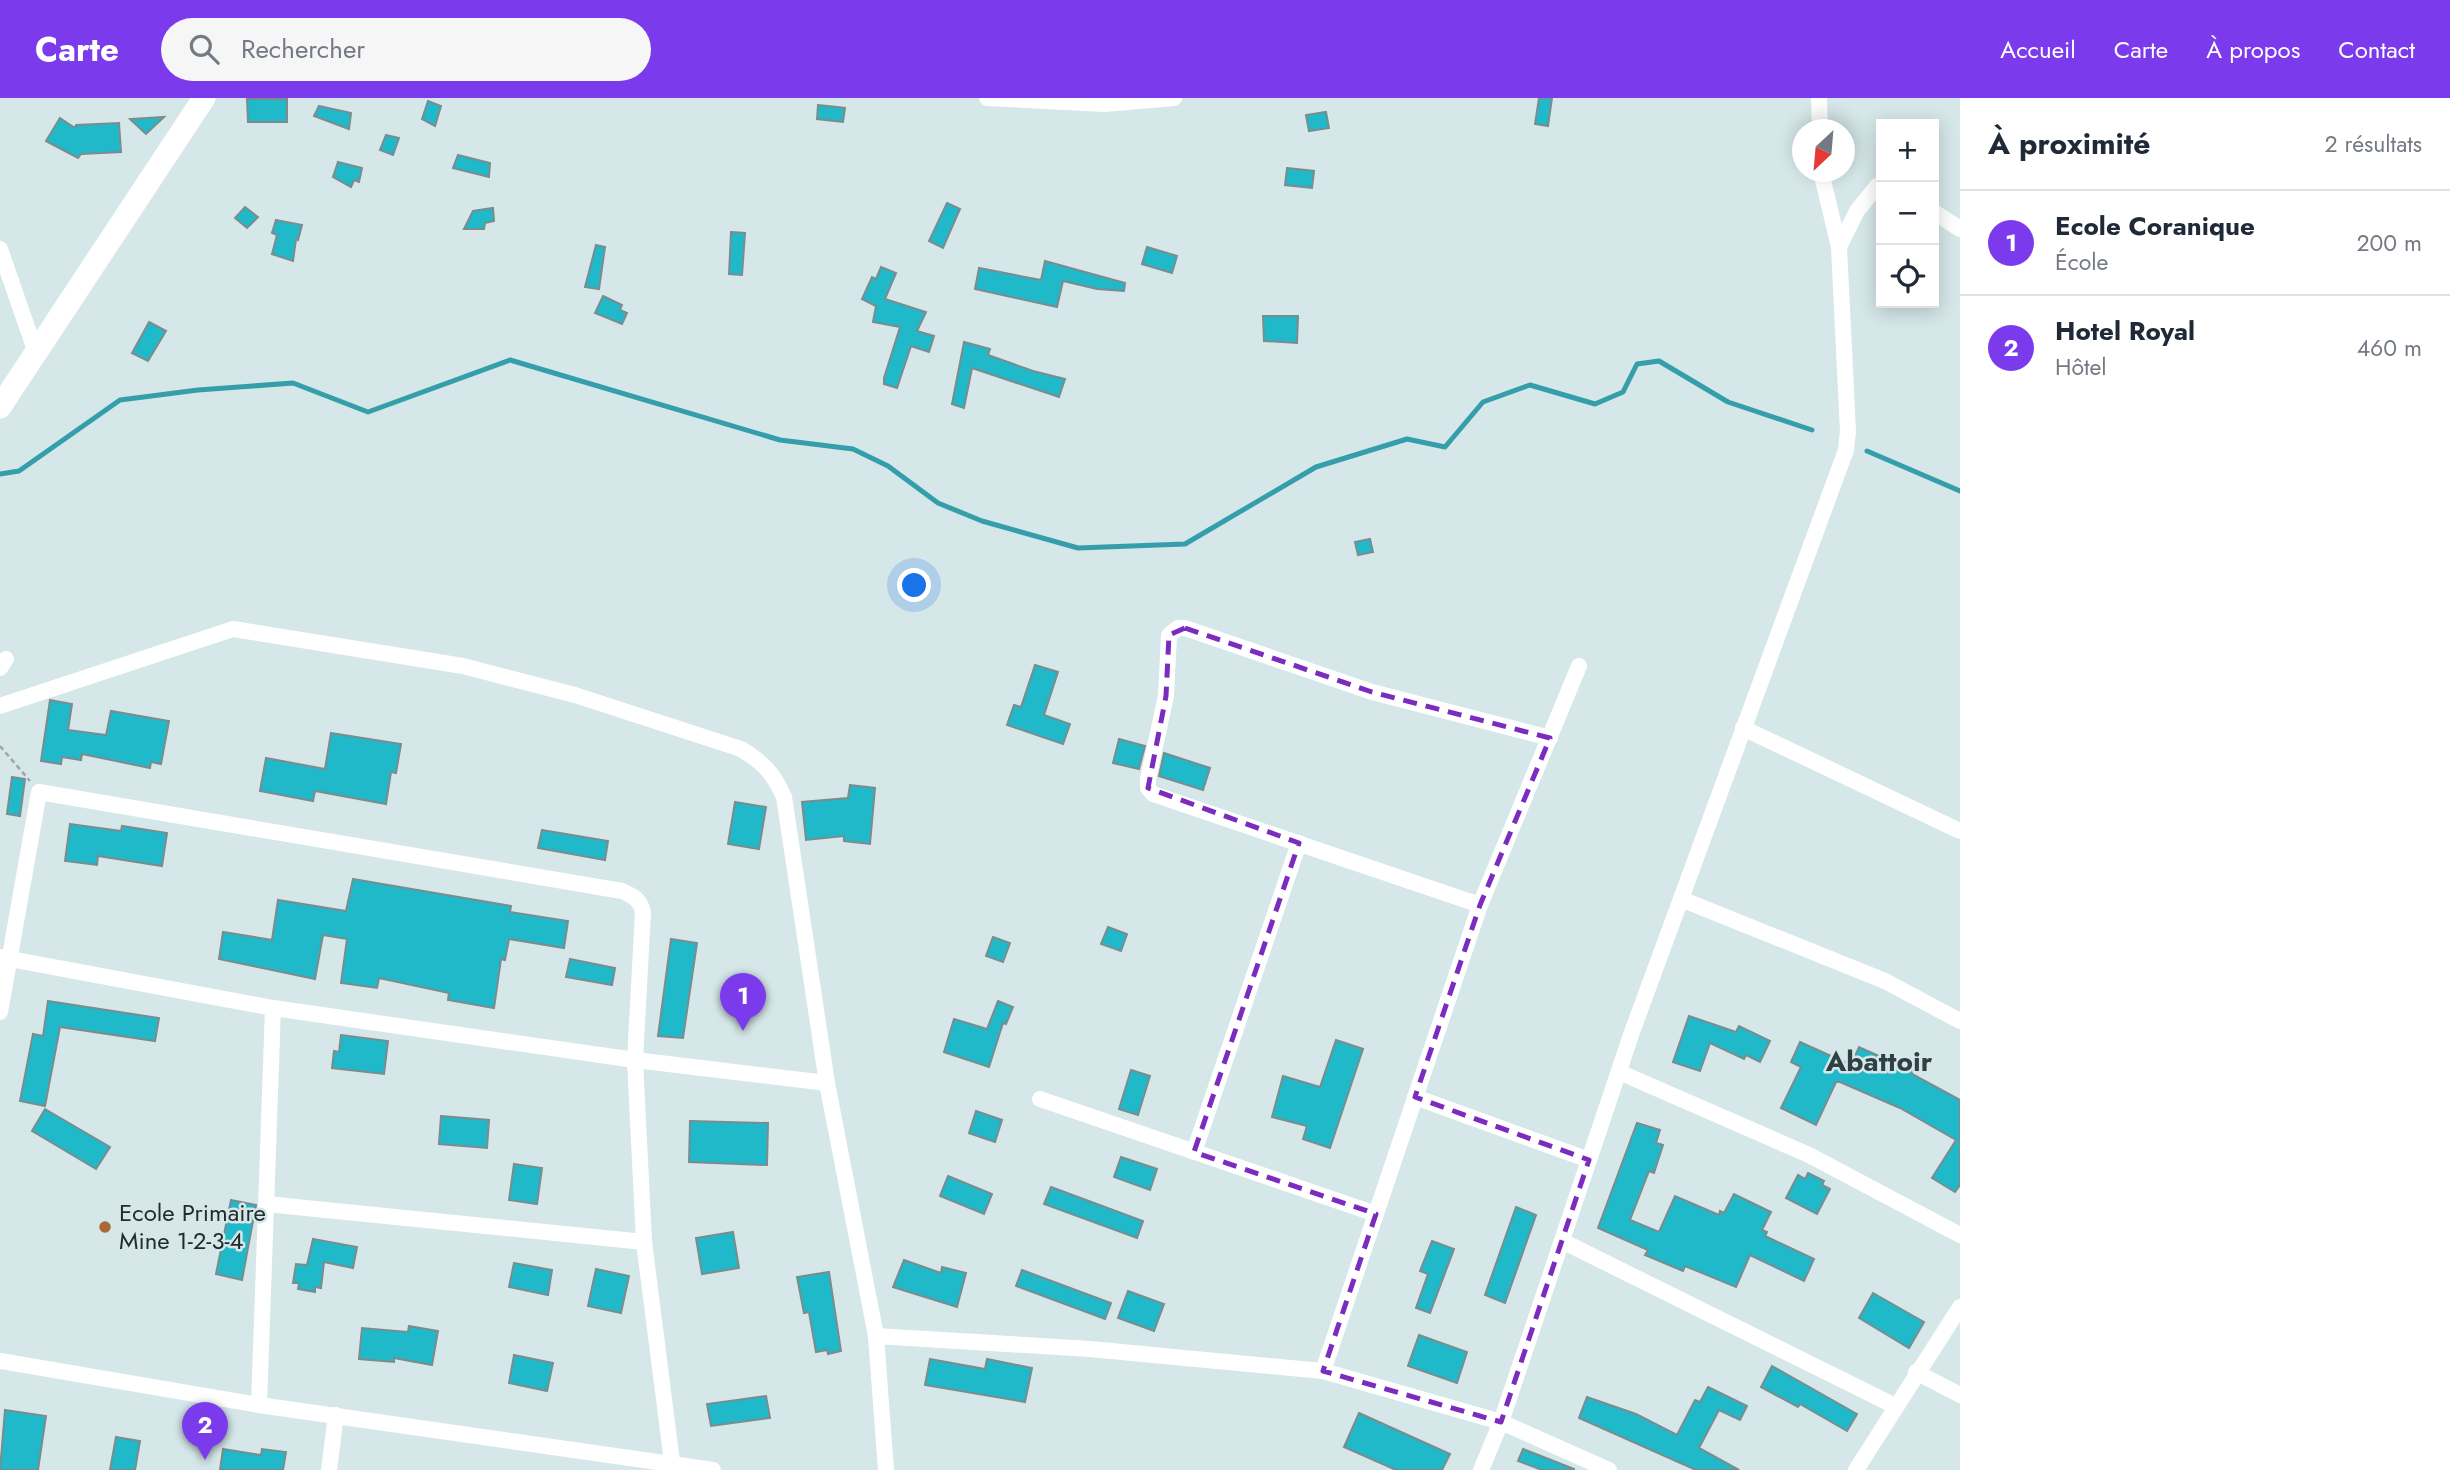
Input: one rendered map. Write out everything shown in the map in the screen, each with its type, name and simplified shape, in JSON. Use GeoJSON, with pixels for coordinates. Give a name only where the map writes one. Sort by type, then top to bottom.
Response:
{"type":"FeatureCollection","features":[{"type":"Feature","properties":{"kind":"street"},"geometry":{"type":"LineString","coordinates":[[0,407],[204,98]]}},
{"type":"Feature","properties":{"kind":"street"},"geometry":{"type":"LineString","coordinates":[[987,98],[1106,101],[1174,98]]}},
{"type":"Feature","properties":{"kind":"street"},"geometry":{"type":"LineString","coordinates":[[1819,98],[1820,119]]}},
{"type":"Feature","properties":{"kind":"street"},"geometry":{"type":"LineString","coordinates":[[1481,1470],[1502,1422],[1619,1072],[1846,450],[1848,431],[1839,247],[1823,182]]}},
{"type":"Feature","properties":{"kind":"street"},"geometry":{"type":"LineString","coordinates":[[1839,247],[1866,198],[1876,187]]}},
{"type":"Feature","properties":{"kind":"street"},"geometry":{"type":"LineString","coordinates":[[1939,215],[1960,229]]}},
{"type":"Feature","properties":{"kind":"street"},"geometry":{"type":"LineString","coordinates":[[0,249],[36,350]]}},
{"type":"Feature","properties":{"kind":"street"},"geometry":{"type":"LineString","coordinates":[[1480,905],[1161,797],[1149,788],[1166,696],[1169,635],[1173,630],[1185,628],[1372,692],[1550,738]]}},
{"type":"Feature","properties":{"kind":"street"},"geometry":{"type":"LineString","coordinates":[[0,706],[233,629],[463,666],[575,695],[741,749],[761,761],[776,778],[784,797],[827,1083],[876,1336],[886,1470]]}},
{"type":"Feature","properties":{"kind":"street"},"geometry":{"type":"LineString","coordinates":[[1323,1371],[1480,905],[1579,666]]}},
{"type":"Feature","properties":{"kind":"street"},"geometry":{"type":"LineString","coordinates":[[1743,728],[1960,831]]}},
{"type":"Feature","properties":{"kind":"street"},"geometry":{"type":"LineString","coordinates":[[0,1012],[4,958],[39,792],[622,891],[634,896],[641,903],[643,912],[635,1060],[644,1242],[672,1462]]}},
{"type":"Feature","properties":{"kind":"street"},"geometry":{"type":"LineString","coordinates":[[1194,1152],[1299,843]]}},
{"type":"Feature","properties":{"kind":"street"},"geometry":{"type":"LineString","coordinates":[[1681,899],[1885,981],[1960,1021]]}},
{"type":"Feature","properties":{"kind":"street"},"geometry":{"type":"LineString","coordinates":[[4,958],[273,1008],[635,1060],[827,1083]]}},
{"type":"Feature","properties":{"kind":"street"},"geometry":{"type":"LineString","coordinates":[[259,1405],[273,1008]]}},
{"type":"Feature","properties":{"kind":"street"},"geometry":{"type":"LineString","coordinates":[[1619,1072],[1809,1155],[1960,1235]]}},
{"type":"Feature","properties":{"kind":"street"},"geometry":{"type":"LineString","coordinates":[[1415,1097],[1589,1160]]}},
{"type":"Feature","properties":{"kind":"street"},"geometry":{"type":"LineString","coordinates":[[1040,1099],[1376,1214]]}},
{"type":"Feature","properties":{"kind":"street"},"geometry":{"type":"LineString","coordinates":[[266,1204],[644,1242]]}},
{"type":"Feature","properties":{"kind":"street"},"geometry":{"type":"LineString","coordinates":[[1562,1241],[1895,1406]]}},
{"type":"Feature","properties":{"kind":"street"},"geometry":{"type":"LineString","coordinates":[[1856,1470],[1916,1372],[1960,1307]]}},
{"type":"Feature","properties":{"kind":"street"},"geometry":{"type":"LineString","coordinates":[[876,1336],[1090,1349],[1323,1371],[1502,1422],[1609,1470]]}},
{"type":"Feature","properties":{"kind":"street"},"geometry":{"type":"LineString","coordinates":[[0,1361],[259,1405],[672,1462],[713,1470]]}},
{"type":"Feature","properties":{"kind":"street"},"geometry":{"type":"LineString","coordinates":[[1916,1372],[1960,1395]]}},
{"type":"Feature","properties":{"kind":"street"},"geometry":{"type":"LineString","coordinates":[[329,1470],[336,1415]]}},
{"type":"Feature","properties":{"kind":"path"},"geometry":{"type":"LineString","coordinates":[[0,746],[39,792]]}},
{"type":"Feature","properties":{"kind":"highlighted area"},"geometry":{"type":"Polygon","coordinates":[[[1185,628],[1372,692],[1550,738],[1480,905],[1415,1097],[1589,1160],[1501,1422],[1323,1371],[1376,1214],[1194,1152],[1299,843],[1148,788],[1166,696],[1169,635],[1185,628]]]}},
{"type":"Feature","properties":{"kind":"building"},"geometry":{"type":"Polygon","coordinates":[[[1539,98],[1552,98],[1548,126],[1535,124],[1539,98]]]}},
{"type":"Feature","properties":{"kind":"building"},"geometry":{"type":"Polygon","coordinates":[[[247,99],[287,99],[287,122],[248,122],[247,99]]]}},
{"type":"Feature","properties":{"kind":"building"},"geometry":{"type":"Polygon","coordinates":[[[428,101],[441,106],[435,126],[422,119],[428,101]]]}},
{"type":"Feature","properties":{"kind":"building"},"geometry":{"type":"Polygon","coordinates":[[[818,105],[845,108],[843,122],[817,119],[818,105]]]}},
{"type":"Feature","properties":{"kind":"building"},"geometry":{"type":"Polygon","coordinates":[[[319,106],[351,113],[349,129],[314,116],[319,106]]]}},
{"type":"Feature","properties":{"kind":"building"},"geometry":{"type":"Polygon","coordinates":[[[1326,112],[1329,128],[1309,131],[1306,115],[1326,112]]]}},
{"type":"Feature","properties":{"kind":"building"},"geometry":{"type":"Polygon","coordinates":[[[164,117],[146,134],[130,119],[164,117]]]}},
{"type":"Feature","properties":{"kind":"building"},"geometry":{"type":"Polygon","coordinates":[[[60,118],[75,128],[76,125],[119,123],[121,152],[81,154],[78,158],[46,141],[60,118]]]}},
{"type":"Feature","properties":{"kind":"building"},"geometry":{"type":"Polygon","coordinates":[[[386,135],[399,138],[393,155],[380,150],[386,135]]]}},
{"type":"Feature","properties":{"kind":"building"},"geometry":{"type":"Polygon","coordinates":[[[458,155],[490,163],[489,177],[453,168],[458,155]]]}},
{"type":"Feature","properties":{"kind":"building"},"geometry":{"type":"Polygon","coordinates":[[[338,162],[362,168],[359,182],[354,180],[351,187],[333,177],[338,162]]]}},
{"type":"Feature","properties":{"kind":"building"},"geometry":{"type":"Polygon","coordinates":[[[1287,168],[1314,171],[1312,188],[1285,185],[1287,168]]]}},
{"type":"Feature","properties":{"kind":"building"},"geometry":{"type":"Polygon","coordinates":[[[947,203],[960,209],[943,248],[929,241],[947,203]]]}},
{"type":"Feature","properties":{"kind":"building"},"geometry":{"type":"Polygon","coordinates":[[[245,207],[258,217],[247,228],[235,218],[245,207]]]}},
{"type":"Feature","properties":{"kind":"building"},"geometry":{"type":"Polygon","coordinates":[[[493,208],[494,221],[485,223],[484,229],[464,229],[473,211],[493,208]]]}},
{"type":"Feature","properties":{"kind":"building"},"geometry":{"type":"Polygon","coordinates":[[[276,220],[302,225],[298,240],[296,239],[293,261],[272,254],[277,235],[272,233],[276,220]]]}},
{"type":"Feature","properties":{"kind":"building"},"geometry":{"type":"Polygon","coordinates":[[[731,232],[745,233],[742,275],[729,274],[731,232]]]}},
{"type":"Feature","properties":{"kind":"building"},"geometry":{"type":"Polygon","coordinates":[[[596,245],[605,247],[599,289],[585,287],[596,245]]]}},
{"type":"Feature","properties":{"kind":"building"},"geometry":{"type":"Polygon","coordinates":[[[1147,247],[1177,256],[1172,273],[1142,264],[1147,247]]]}},
{"type":"Feature","properties":{"kind":"building"},"geometry":{"type":"Polygon","coordinates":[[[1045,261],[1125,283],[1124,291],[1097,289],[1063,281],[1057,307],[975,289],[979,268],[1041,280],[1045,261]]]}},
{"type":"Feature","properties":{"kind":"building"},"geometry":{"type":"Polygon","coordinates":[[[881,267],[896,273],[885,299],[926,312],[917,331],[934,336],[929,352],[911,346],[897,388],[884,384],[884,378],[900,327],[873,322],[876,306],[862,299],[872,277],[876,279],[881,267]]]}},
{"type":"Feature","properties":{"kind":"building"},"geometry":{"type":"Polygon","coordinates":[[[603,296],[622,305],[620,310],[627,313],[622,324],[595,313],[603,296]]]}},
{"type":"Feature","properties":{"kind":"building"},"geometry":{"type":"Polygon","coordinates":[[[1263,316],[1298,316],[1297,343],[1264,341],[1263,316]]]}},
{"type":"Feature","properties":{"kind":"building"},"geometry":{"type":"Polygon","coordinates":[[[149,322],[166,331],[148,361],[132,353],[149,322]]]}},
{"type":"Feature","properties":{"kind":"building"},"geometry":{"type":"Polygon","coordinates":[[[964,342],[990,349],[988,355],[1065,379],[1059,397],[972,368],[964,408],[952,404],[964,342]]]}},
{"type":"Feature","properties":{"kind":"building"},"geometry":{"type":"Polygon","coordinates":[[[1370,539],[1373,552],[1358,555],[1355,542],[1370,539]]]}},
{"type":"Feature","properties":{"kind":"building"},"geometry":{"type":"Polygon","coordinates":[[[1035,665],[1058,672],[1044,715],[1070,724],[1063,744],[1007,725],[1014,705],[1021,707],[1035,665]]]}},
{"type":"Feature","properties":{"kind":"building"},"geometry":{"type":"Polygon","coordinates":[[[50,700],[72,704],[68,730],[106,735],[111,711],[169,721],[161,764],[151,762],[150,768],[82,754],[81,760],[62,757],[61,764],[41,761],[50,700]]]}},
{"type":"Feature","properties":{"kind":"building"},"geometry":{"type":"Polygon","coordinates":[[[331,733],[401,744],[396,773],[391,772],[386,804],[315,791],[313,801],[260,791],[266,758],[325,769],[331,733]]]}},
{"type":"Feature","properties":{"kind":"building"},"geometry":{"type":"Polygon","coordinates":[[[1119,739],[1145,746],[1139,769],[1113,763],[1119,739]]]}},
{"type":"Feature","properties":{"kind":"building"},"geometry":{"type":"Polygon","coordinates":[[[1164,753],[1210,768],[1203,790],[1159,776],[1164,753]]]}},
{"type":"Feature","properties":{"kind":"building"},"geometry":{"type":"Polygon","coordinates":[[[12,777],[25,779],[20,816],[7,814],[12,777]]]}},
{"type":"Feature","properties":{"kind":"building"},"geometry":{"type":"Polygon","coordinates":[[[850,785],[875,788],[870,844],[844,841],[844,836],[806,840],[802,802],[848,798],[850,785]]]}},
{"type":"Feature","properties":{"kind":"building"},"geometry":{"type":"Polygon","coordinates":[[[735,802],[766,807],[759,849],[728,844],[735,802]]]}},
{"type":"Feature","properties":{"kind":"building"},"geometry":{"type":"Polygon","coordinates":[[[70,824],[121,831],[122,826],[167,833],[162,866],[98,856],[97,865],[65,861],[70,824]]]}},
{"type":"Feature","properties":{"kind":"building"},"geometry":{"type":"Polygon","coordinates":[[[542,830],[608,841],[605,860],[538,848],[542,830]]]}},
{"type":"Feature","properties":{"kind":"building"},"geometry":{"type":"Polygon","coordinates":[[[353,879],[511,906],[510,912],[568,921],[564,948],[509,939],[505,960],[501,959],[494,1008],[448,1000],[449,993],[379,978],[377,988],[341,983],[347,939],[323,935],[315,979],[219,959],[223,932],[272,940],[278,900],[346,911],[353,879]]]}},
{"type":"Feature","properties":{"kind":"building"},"geometry":{"type":"Polygon","coordinates":[[[1108,927],[1127,934],[1121,951],[1101,944],[1108,927]]]}},
{"type":"Feature","properties":{"kind":"building"},"geometry":{"type":"Polygon","coordinates":[[[993,937],[1010,943],[1003,962],[986,956],[993,937]]]}},
{"type":"Feature","properties":{"kind":"building"},"geometry":{"type":"Polygon","coordinates":[[[671,939],[697,943],[683,1038],[658,1036],[671,939]]]}},
{"type":"Feature","properties":{"kind":"building"},"geometry":{"type":"Polygon","coordinates":[[[570,959],[615,968],[612,985],[566,977],[570,959]]]}},
{"type":"Feature","properties":{"kind":"building"},"geometry":{"type":"Polygon","coordinates":[[[48,1001],[159,1018],[155,1041],[60,1027],[45,1106],[20,1101],[33,1034],[43,1036],[48,1001]]]}},
{"type":"Feature","properties":{"kind":"building"},"geometry":{"type":"Polygon","coordinates":[[[998,1001],[1013,1007],[1006,1024],[1003,1023],[989,1067],[944,1052],[954,1019],[987,1029],[998,1001]]]}},
{"type":"Feature","properties":{"kind":"building"},"geometry":{"type":"Polygon","coordinates":[[[1689,1016],[1736,1032],[1739,1026],[1770,1041],[1760,1062],[1746,1055],[1744,1059],[1710,1043],[1700,1071],[1673,1062],[1689,1016]]]}},
{"type":"Feature","properties":{"kind":"building"},"geometry":{"type":"Polygon","coordinates":[[[341,1035],[388,1041],[384,1074],[332,1068],[334,1051],[339,1052],[341,1035]]]}},
{"type":"Feature","properties":{"kind":"building"},"geometry":{"type":"Polygon","coordinates":[[[1336,1040],[1363,1049],[1330,1148],[1303,1139],[1307,1126],[1272,1117],[1283,1076],[1320,1087],[1336,1040]]]}},
{"type":"Feature","properties":{"kind":"building"},"geometry":{"type":"Polygon","coordinates":[[[1800,1042],[1851,1065],[1859,1047],[1913,1071],[1912,1074],[1960,1100],[1960,1185],[1955,1192],[1932,1178],[1956,1140],[1900,1108],[1836,1082],[1816,1125],[1781,1108],[1801,1067],[1791,1062],[1800,1042]]]}},
{"type":"Feature","properties":{"kind":"building"},"geometry":{"type":"Polygon","coordinates":[[[1131,1070],[1150,1076],[1138,1115],[1119,1109],[1131,1070]]]}},
{"type":"Feature","properties":{"kind":"building"},"geometry":{"type":"Polygon","coordinates":[[[45,1109],[110,1147],[96,1169],[32,1131],[45,1109]]]}},
{"type":"Feature","properties":{"kind":"building"},"geometry":{"type":"Polygon","coordinates":[[[976,1111],[1002,1120],[995,1142],[969,1133],[976,1111]]]}},
{"type":"Feature","properties":{"kind":"building"},"geometry":{"type":"Polygon","coordinates":[[[441,1116],[489,1120],[487,1148],[439,1144],[441,1116]]]}},
{"type":"Feature","properties":{"kind":"building"},"geometry":{"type":"Polygon","coordinates":[[[690,1121],[768,1123],[767,1165],[689,1162],[690,1121]]]}},
{"type":"Feature","properties":{"kind":"building"},"geometry":{"type":"Polygon","coordinates":[[[1637,1123],[1660,1130],[1656,1143],[1663,1145],[1654,1173],[1649,1171],[1630,1220],[1659,1232],[1675,1196],[1719,1215],[1720,1211],[1724,1213],[1734,1194],[1771,1212],[1762,1230],[1767,1232],[1765,1236],[1814,1259],[1804,1281],[1750,1255],[1736,1287],[1685,1266],[1683,1271],[1645,1255],[1648,1250],[1598,1228],[1637,1123]]]}},
{"type":"Feature","properties":{"kind":"building"},"geometry":{"type":"Polygon","coordinates":[[[1121,1157],[1157,1169],[1150,1190],[1114,1177],[1121,1157]]]}},
{"type":"Feature","properties":{"kind":"building"},"geometry":{"type":"Polygon","coordinates":[[[514,1164],[542,1168],[537,1204],[509,1200],[514,1164]]]}},
{"type":"Feature","properties":{"kind":"building"},"geometry":{"type":"Polygon","coordinates":[[[1808,1173],[1824,1181],[1822,1185],[1830,1189],[1817,1214],[1786,1198],[1798,1175],[1805,1179],[1808,1173]]]}},
{"type":"Feature","properties":{"kind":"building"},"geometry":{"type":"Polygon","coordinates":[[[948,1176],[992,1194],[984,1214],[940,1196],[948,1176]]]}},
{"type":"Feature","properties":{"kind":"building"},"geometry":{"type":"Polygon","coordinates":[[[1051,1187],[1143,1221],[1137,1238],[1044,1204],[1051,1187]]]}},
{"type":"Feature","properties":{"kind":"building"},"geometry":{"type":"Polygon","coordinates":[[[231,1200],[256,1205],[242,1280],[216,1274],[231,1200]]]}},
{"type":"Feature","properties":{"kind":"building"},"geometry":{"type":"Polygon","coordinates":[[[1516,1207],[1536,1215],[1505,1303],[1485,1295],[1516,1207]]]}},
{"type":"Feature","properties":{"kind":"building"},"geometry":{"type":"Polygon","coordinates":[[[733,1232],[739,1268],[702,1274],[696,1238],[733,1232]]]}},
{"type":"Feature","properties":{"kind":"building"},"geometry":{"type":"Polygon","coordinates":[[[313,1239],[357,1247],[353,1268],[324,1262],[321,1288],[315,1287],[315,1292],[298,1289],[299,1283],[293,1283],[296,1264],[307,1265],[313,1239]]]}},
{"type":"Feature","properties":{"kind":"building"},"geometry":{"type":"Polygon","coordinates":[[[1432,1241],[1454,1249],[1430,1313],[1416,1308],[1428,1274],[1420,1271],[1432,1241]]]}},
{"type":"Feature","properties":{"kind":"building"},"geometry":{"type":"Polygon","coordinates":[[[904,1260],[941,1273],[942,1267],[966,1273],[957,1307],[893,1287],[904,1260]]]}},
{"type":"Feature","properties":{"kind":"building"},"geometry":{"type":"Polygon","coordinates":[[[514,1263],[552,1270],[548,1295],[509,1287],[514,1263]]]}},
{"type":"Feature","properties":{"kind":"building"},"geometry":{"type":"Polygon","coordinates":[[[596,1269],[629,1276],[621,1313],[588,1306],[596,1269]]]}},
{"type":"Feature","properties":{"kind":"building"},"geometry":{"type":"Polygon","coordinates":[[[1022,1270],[1111,1303],[1105,1319],[1016,1286],[1022,1270]]]}},
{"type":"Feature","properties":{"kind":"building"},"geometry":{"type":"Polygon","coordinates":[[[829,1272],[841,1351],[828,1354],[827,1350],[816,1352],[809,1312],[804,1313],[797,1277],[829,1272]]]}},
{"type":"Feature","properties":{"kind":"building"},"geometry":{"type":"Polygon","coordinates":[[[1128,1291],[1164,1304],[1154,1331],[1118,1318],[1128,1291]]]}},
{"type":"Feature","properties":{"kind":"building"},"geometry":{"type":"Polygon","coordinates":[[[1873,1293],[1924,1322],[1909,1348],[1859,1318],[1873,1293]]]}},
{"type":"Feature","properties":{"kind":"building"},"geometry":{"type":"Polygon","coordinates":[[[409,1326],[438,1331],[432,1365],[394,1358],[394,1362],[359,1359],[362,1328],[408,1332],[409,1326]]]}},
{"type":"Feature","properties":{"kind":"building"},"geometry":{"type":"Polygon","coordinates":[[[1419,1335],[1467,1352],[1457,1383],[1408,1366],[1419,1335]]]}},
{"type":"Feature","properties":{"kind":"building"},"geometry":{"type":"Polygon","coordinates":[[[514,1355],[553,1363],[547,1391],[509,1383],[514,1355]]]}},
{"type":"Feature","properties":{"kind":"building"},"geometry":{"type":"Polygon","coordinates":[[[930,1359],[985,1369],[987,1359],[1032,1368],[1025,1402],[925,1385],[930,1359]]]}},
{"type":"Feature","properties":{"kind":"building"},"geometry":{"type":"Polygon","coordinates":[[[1772,1366],[1857,1414],[1847,1431],[1800,1404],[1798,1407],[1761,1387],[1772,1366]]]}},
{"type":"Feature","properties":{"kind":"building"},"geometry":{"type":"Polygon","coordinates":[[[1708,1387],[1747,1406],[1740,1420],[1719,1410],[1699,1448],[1739,1470],[1696,1470],[1579,1418],[1587,1397],[1636,1414],[1677,1435],[1695,1400],[1700,1402],[1708,1387]]]}},
{"type":"Feature","properties":{"kind":"building"},"geometry":{"type":"Polygon","coordinates":[[[766,1396],[770,1418],[711,1426],[707,1404],[766,1396]]]}},
{"type":"Feature","properties":{"kind":"building"},"geometry":{"type":"Polygon","coordinates":[[[5,1410],[46,1416],[38,1470],[0,1470],[5,1410]]]}},
{"type":"Feature","properties":{"kind":"building"},"geometry":{"type":"Polygon","coordinates":[[[1359,1413],[1450,1454],[1442,1470],[1396,1470],[1344,1447],[1359,1413]]]}},
{"type":"Feature","properties":{"kind":"building"},"geometry":{"type":"Polygon","coordinates":[[[116,1437],[140,1441],[135,1470],[110,1470],[116,1437]]]}},
{"type":"Feature","properties":{"kind":"building"},"geometry":{"type":"Polygon","coordinates":[[[223,1449],[261,1455],[262,1449],[286,1452],[283,1470],[220,1470],[223,1449]]]}},
{"type":"Feature","properties":{"kind":"building"},"geometry":{"type":"Polygon","coordinates":[[[1523,1449],[1574,1470],[1542,1470],[1518,1461],[1523,1449]]]}},
{"type":"Feature","properties":{"kind":"waterway"},"geometry":{"type":"LineString","coordinates":[[0,474],[19,471],[120,400],[198,390],[293,383],[368,412],[510,360],[780,440],[853,449],[888,466],[938,503],[982,521],[1078,548],[1185,544],[1316,467],[1407,439],[1445,447],[1483,402],[1530,385],[1595,404],[1623,392],[1637,364],[1659,361],[1728,402],[1812,430]]}},
{"type":"Feature","properties":{"kind":"waterway"},"geometry":{"type":"LineString","coordinates":[[1867,451],[1960,491]]}},
{"type":"Feature","properties":{"kind":"place","name":"Ecole Coranique"},"geometry":{"type":"Point","coordinates":[743,1031]}},
{"type":"Feature","properties":{"kind":"place","name":"Ecole Primaire Mine 1-2-3-4"},"geometry":{"type":"Point","coordinates":[105,1227]}},
{"type":"Feature","properties":{"kind":"place","name":"Hotel Royal"},"geometry":{"type":"Point","coordinates":[205,1460]}},
{"type":"Feature","properties":{"kind":"district","name":"Abattoir"},"geometry":{"type":"Point","coordinates":[1879,1061]}}]}
